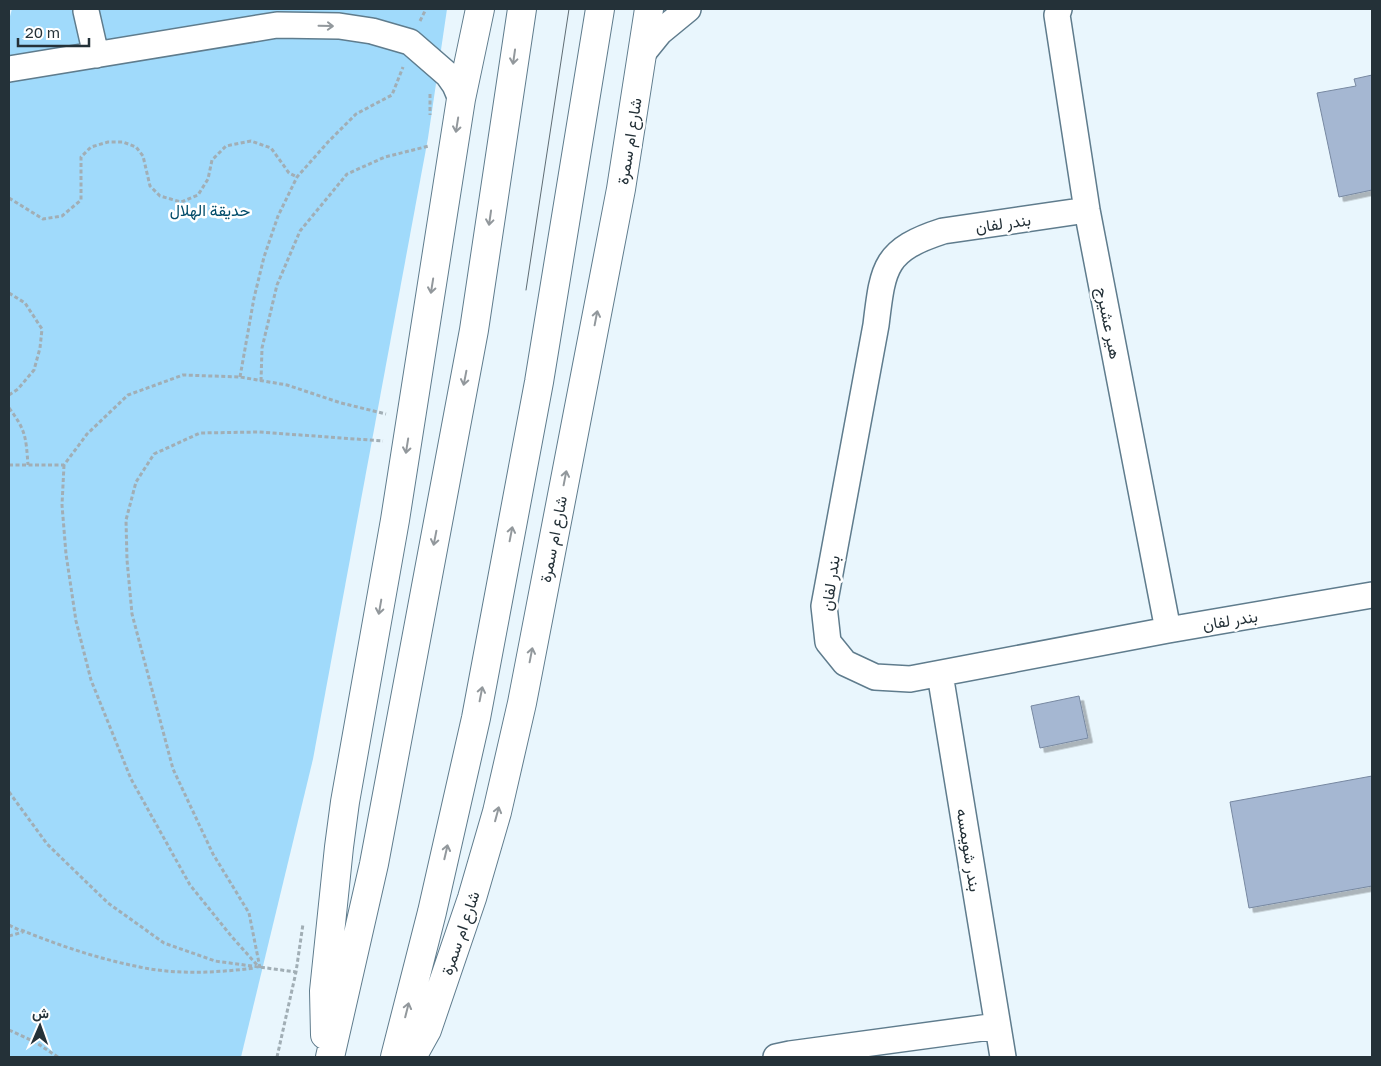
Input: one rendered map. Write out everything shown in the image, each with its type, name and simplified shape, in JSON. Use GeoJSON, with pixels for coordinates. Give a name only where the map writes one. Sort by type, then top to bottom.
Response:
{"type":"FeatureCollection","features":[{"type":"Feature","properties":{"kind":"street"},"geometry":{"type":"LineString","coordinates":[[277,25],[311,9]]}},
{"type":"Feature","properties":{"kind":"street"},"geometry":{"type":"LineString","coordinates":[[325,1057],[324,991],[345,802],[395,520],[461,99],[480,9]]}},
{"type":"Feature","properties":{"kind":"street"},"geometry":{"type":"LineString","coordinates":[[330,1057],[374,864],[470,349],[522,9]]}},
{"type":"Feature","properties":{"kind":"street","name":"شارع ام سمرة"},"geometry":{"type":"LineString","coordinates":[[395,1057],[432,912],[476,718],[539,382],[600,9]]}},
{"type":"Feature","properties":{"kind":"street","name":"شارع ام سمرة"},"geometry":{"type":"LineString","coordinates":[[412,1057],[427,1030],[472,898],[497,812],[522,703],[621,189],[649,9]]}},
{"type":"Feature","properties":{"kind":"street"},"geometry":{"type":"LineString","coordinates":[[642,53],[660,32],[688,9]]}},
{"type":"Feature","properties":{"kind":"street"},"geometry":{"type":"LineString","coordinates":[[86,11],[96,55]]}},
{"type":"Feature","properties":{"kind":"street","name":"هير عشيرج"},"geometry":{"type":"LineString","coordinates":[[1056,11],[1087,210],[1168,630]]}},
{"type":"Feature","properties":{"kind":"street"},"geometry":{"type":"LineString","coordinates":[[9,69],[277,25],[339,26],[372,31],[410,42],[448,75],[461,99]]}},
{"type":"Feature","properties":{"kind":"street","name":"بندر لفان"},"geometry":{"type":"LineString","coordinates":[[1087,210],[943,232],[922,238],[903,248],[890,262],[885,275],[824,606],[828,642],[845,663],[875,677],[910,679],[1168,630],[1372,595]]}},
{"type":"Feature","properties":{"kind":"street"},"geometry":{"type":"LineString","coordinates":[[1348,600],[1372,588]]}},
{"type":"Feature","properties":{"kind":"street","name":"بندر شويمسه"},"geometry":{"type":"LineString","coordinates":[[940,674],[1003,1057]]}},
{"type":"Feature","properties":{"kind":"street"},"geometry":{"type":"LineString","coordinates":[[776,1057],[997,1026]]}},
{"type":"Feature","properties":{"kind":"path"},"geometry":{"type":"LineString","coordinates":[[240,377],[254,298],[264,257],[278,216],[296,177],[356,114],[392,95]]}},
{"type":"Feature","properties":{"kind":"path"},"geometry":{"type":"LineString","coordinates":[[261,380],[262,348],[277,285],[300,231],[347,174],[385,157],[455,139]]}},
{"type":"Feature","properties":{"kind":"path"},"geometry":{"type":"LineString","coordinates":[[9,198],[43,219],[62,216],[81,200],[81,157],[91,147],[108,142],[124,142],[136,147],[143,156],[150,186],[160,196],[181,202],[198,195],[208,179],[212,160],[226,146],[251,140],[271,148],[290,173],[296,177]]}},
{"type":"Feature","properties":{"kind":"path"},"geometry":{"type":"LineString","coordinates":[[9,293],[25,303],[42,329],[40,348],[34,370],[18,389],[9,395]]}},
{"type":"Feature","properties":{"kind":"path"},"geometry":{"type":"LineString","coordinates":[[260,968],[190,885],[131,779],[91,680],[76,621],[66,554],[62,505],[64,465],[87,434],[128,395],[183,376],[240,377],[288,385],[341,404],[388,414]]}},
{"type":"Feature","properties":{"kind":"path"},"geometry":{"type":"LineString","coordinates":[[9,408],[21,423],[26,439],[28,465]]}},
{"type":"Feature","properties":{"kind":"path"},"geometry":{"type":"LineString","coordinates":[[260,968],[249,913],[213,854],[172,770],[132,614],[127,560],[126,520],[136,482],[154,454],[200,433],[259,432],[384,441]]}},
{"type":"Feature","properties":{"kind":"path"},"geometry":{"type":"LineString","coordinates":[[9,465],[64,465]]}},
{"type":"Feature","properties":{"kind":"path"},"geometry":{"type":"LineString","coordinates":[[9,792],[47,844],[94,890],[108,903],[164,942],[215,961],[296,972]]}},
{"type":"Feature","properties":{"kind":"path"},"geometry":{"type":"LineString","coordinates":[[9,925],[76,951],[136,967],[168,971],[216,972],[260,968]]}},
{"type":"Feature","properties":{"kind":"path"},"geometry":{"type":"LineString","coordinates":[[9,936],[24,932],[21,930]]}},
{"type":"Feature","properties":{"kind":"path"},"geometry":{"type":"LineString","coordinates":[[9,1030],[35,1042],[58,1057]]}},
{"type":"Feature","properties":{"kind":"green space","name":"حديقة الهلال"},"geometry":{"type":"Polygon","coordinates":[[[12,9],[447,9],[428,138],[313,759],[241,1057],[9,1057],[9,20],[12,9]]]}},
{"type":"Feature","properties":{"kind":"building"},"geometry":{"type":"Polygon","coordinates":[[[1372,75],[1372,190],[1339,197],[1317,93],[1356,86],[1354,79],[1372,75]]]}},
{"type":"Feature","properties":{"kind":"building"},"geometry":{"type":"Polygon","coordinates":[[[1079,696],[1088,738],[1040,748],[1031,706],[1079,696]]]}},
{"type":"Feature","properties":{"kind":"building"},"geometry":{"type":"Polygon","coordinates":[[[1372,776],[1372,886],[1249,908],[1230,802],[1372,776]]]}},
{"type":"Feature","properties":{"kind":"tram line"},"geometry":{"type":"LineString","coordinates":[[526,290],[569,9]]}}]}
